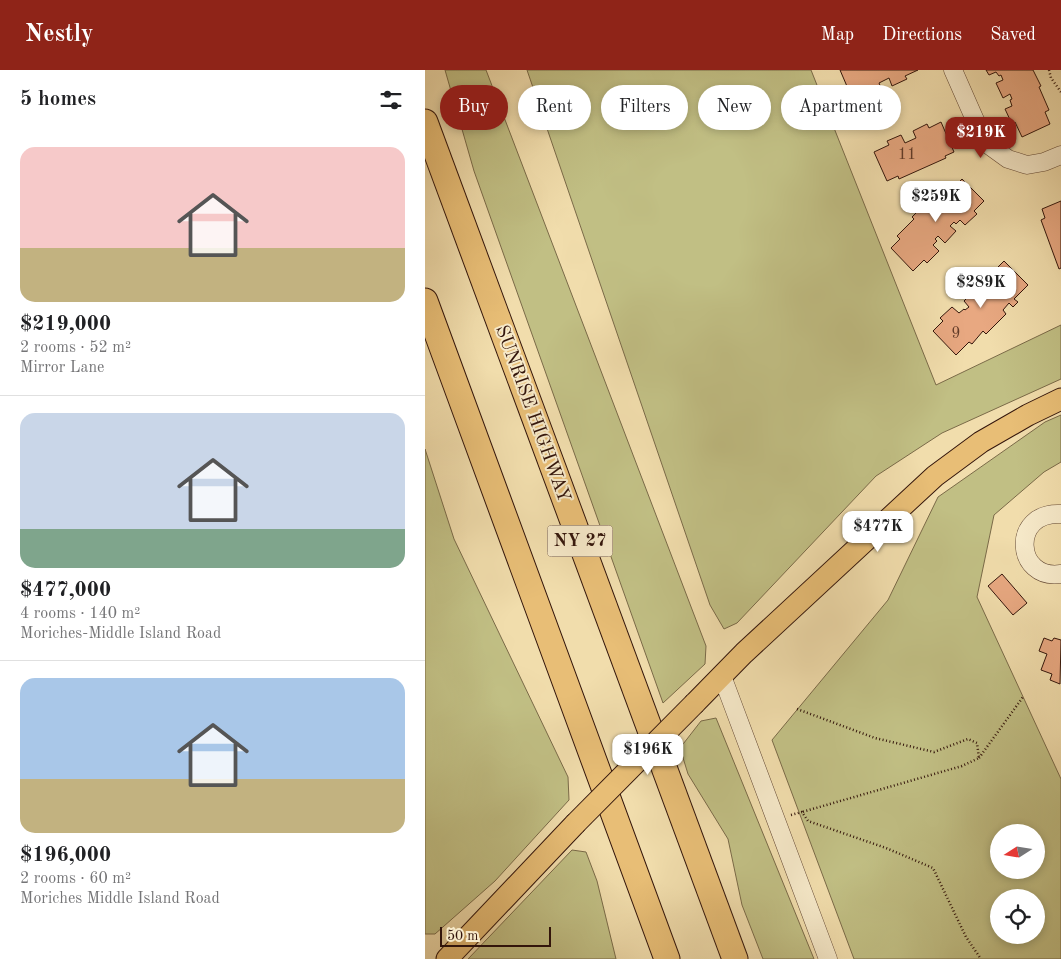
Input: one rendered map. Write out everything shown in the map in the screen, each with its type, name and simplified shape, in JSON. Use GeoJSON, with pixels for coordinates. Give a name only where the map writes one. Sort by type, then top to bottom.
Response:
{"type":"FeatureCollection","features":[{"type":"Feature","properties":{"kind":"highway","name":"SUNRISE HIGHWAY"},"geometry":{"type":"LineString","coordinates":[[425,122],[735,959]]}},
{"type":"Feature","properties":{"kind":"highway","name":"NY 27"},"geometry":{"type":"LineString","coordinates":[[425,301],[667,959]]}},
{"type":"Feature","properties":{"kind":"main road"},"geometry":{"type":"LineString","coordinates":[[447,959],[575,824],[744,653],[935,476],[981,442],[1028,415],[1061,399]]}},
{"type":"Feature","properties":{"kind":"street"},"geometry":{"type":"LineString","coordinates":[[953,70],[975,120],[990,146],[1008,159],[1027,165],[1044,162],[1061,155]]}},
{"type":"Feature","properties":{"kind":"street"},"geometry":{"type":"LineString","coordinates":[[1061,514],[1040,517],[1031,524],[1025,534],[1024,546],[1027,557],[1033,566],[1043,573],[1053,576],[1061,574]]}},
{"type":"Feature","properties":{"kind":"street"},"geometry":{"type":"LineString","coordinates":[[723,676],[828,959]]}},
{"type":"Feature","properties":{"kind":"path"},"geometry":{"type":"LineString","coordinates":[[1049,70],[1051,78],[1061,92]]}},
{"type":"Feature","properties":{"kind":"path"},"geometry":{"type":"LineString","coordinates":[[776,820],[962,766],[979,758],[1023,696]]}},
{"type":"Feature","properties":{"kind":"path"},"geometry":{"type":"LineString","coordinates":[[797,709],[875,738],[934,752],[967,739],[977,743],[979,758]]}},
{"type":"Feature","properties":{"kind":"path"},"geometry":{"type":"LineString","coordinates":[[802,812],[808,821],[886,848],[933,868],[966,937],[981,959]]}},
{"type":"Feature","properties":{"kind":"shaded area"},"geometry":{"type":"Polygon","coordinates":[[[445,70],[486,70],[492,85],[449,85],[445,70]]]}},
{"type":"Feature","properties":{"kind":"shaded area"},"geometry":{"type":"Polygon","coordinates":[[[527,70],[811,70],[817,85],[781,85],[781,130],[835,130],[936,385],[1061,325],[1061,379],[942,433],[876,476],[737,623],[724,629],[710,605],[548,130],[591,130],[591,85],[532,85],[527,70]]]}},
{"type":"Feature","properties":{"kind":"shaded area"},"geometry":{"type":"Polygon","coordinates":[[[508,128],[706,646],[705,664],[663,703],[474,171],[462,130],[508,130],[508,128]]]}},
{"type":"Feature","properties":{"kind":"shaded area"},"geometry":{"type":"Polygon","coordinates":[[[1061,415],[1061,462],[1044,472],[994,515],[977,597],[1061,779],[1061,959],[854,959],[772,740],[888,600],[938,497],[1045,422],[1061,415]]]}},
{"type":"Feature","properties":{"kind":"shaded area"},"geometry":{"type":"Polygon","coordinates":[[[425,449],[454,539],[568,777],[569,800],[495,881],[435,934],[425,934],[425,449]]]}},
{"type":"Feature","properties":{"kind":"shaded area"},"geometry":{"type":"Polygon","coordinates":[[[716,718],[814,959],[763,959],[742,905],[728,839],[688,774],[680,748],[701,721],[716,718]]]}},
{"type":"Feature","properties":{"kind":"shaded area"},"geometry":{"type":"Polygon","coordinates":[[[572,850],[586,852],[597,881],[616,959],[468,959],[572,850]]]}},
{"type":"Feature","properties":{"kind":"building"},"geometry":{"type":"Polygon","coordinates":[[[840,70],[918,70],[905,76],[907,79],[894,85],[892,85],[889,78],[879,83],[880,85],[846,85],[840,70]]]}},
{"type":"Feature","properties":{"kind":"building"},"geometry":{"type":"Polygon","coordinates":[[[986,70],[1033,70],[1049,110],[1045,112],[1050,124],[1022,137],[1015,122],[1012,124],[1005,109],[1012,106],[1010,94],[1003,98],[996,83],[1003,80],[1001,75],[999,76],[996,72],[989,75],[986,70]]]}},
{"type":"Feature","properties":{"kind":"building"},"geometry":{"type":"Polygon","coordinates":[[[941,122],[954,152],[945,156],[946,158],[899,179],[898,176],[887,181],[874,152],[889,145],[887,141],[901,135],[905,143],[916,138],[913,131],[927,124],[929,128],[941,122]]]}},
{"type":"Feature","properties":{"kind":"building"},"geometry":{"type":"Polygon","coordinates":[[[962,179],[984,201],[974,211],[977,214],[965,225],[960,220],[950,226],[956,231],[945,243],[938,236],[935,239],[937,241],[933,245],[939,251],[927,263],[924,260],[913,271],[891,248],[900,239],[897,236],[914,219],[912,217],[932,197],[934,199],[951,182],[955,186],[962,179]]]}},
{"type":"Feature","properties":{"kind":"building"},"geometry":{"type":"Polygon","coordinates":[[[1061,201],[1061,268],[1059,269],[1041,220],[1045,218],[1042,209],[1061,201]]]}},
{"type":"Feature","properties":{"kind":"building"},"geometry":{"type":"Polygon","coordinates":[[[1004,261],[1028,285],[1014,299],[1018,302],[1013,307],[1009,303],[1003,310],[1006,314],[986,334],[983,331],[972,344],[969,342],[956,355],[933,331],[943,321],[940,318],[952,307],[959,313],[969,307],[964,301],[975,290],[981,296],[984,293],[982,291],[986,287],[980,280],[991,269],[993,272],[1004,261]]]}},
{"type":"Feature","properties":{"kind":"building"},"geometry":{"type":"Polygon","coordinates":[[[1002,574],[1027,603],[1013,615],[988,586],[1002,574]]]}},
{"type":"Feature","properties":{"kind":"building"},"geometry":{"type":"Polygon","coordinates":[[[1044,638],[1052,641],[1054,638],[1061,640],[1060,684],[1050,680],[1052,674],[1041,670],[1047,654],[1039,651],[1044,638]]]}}]}
